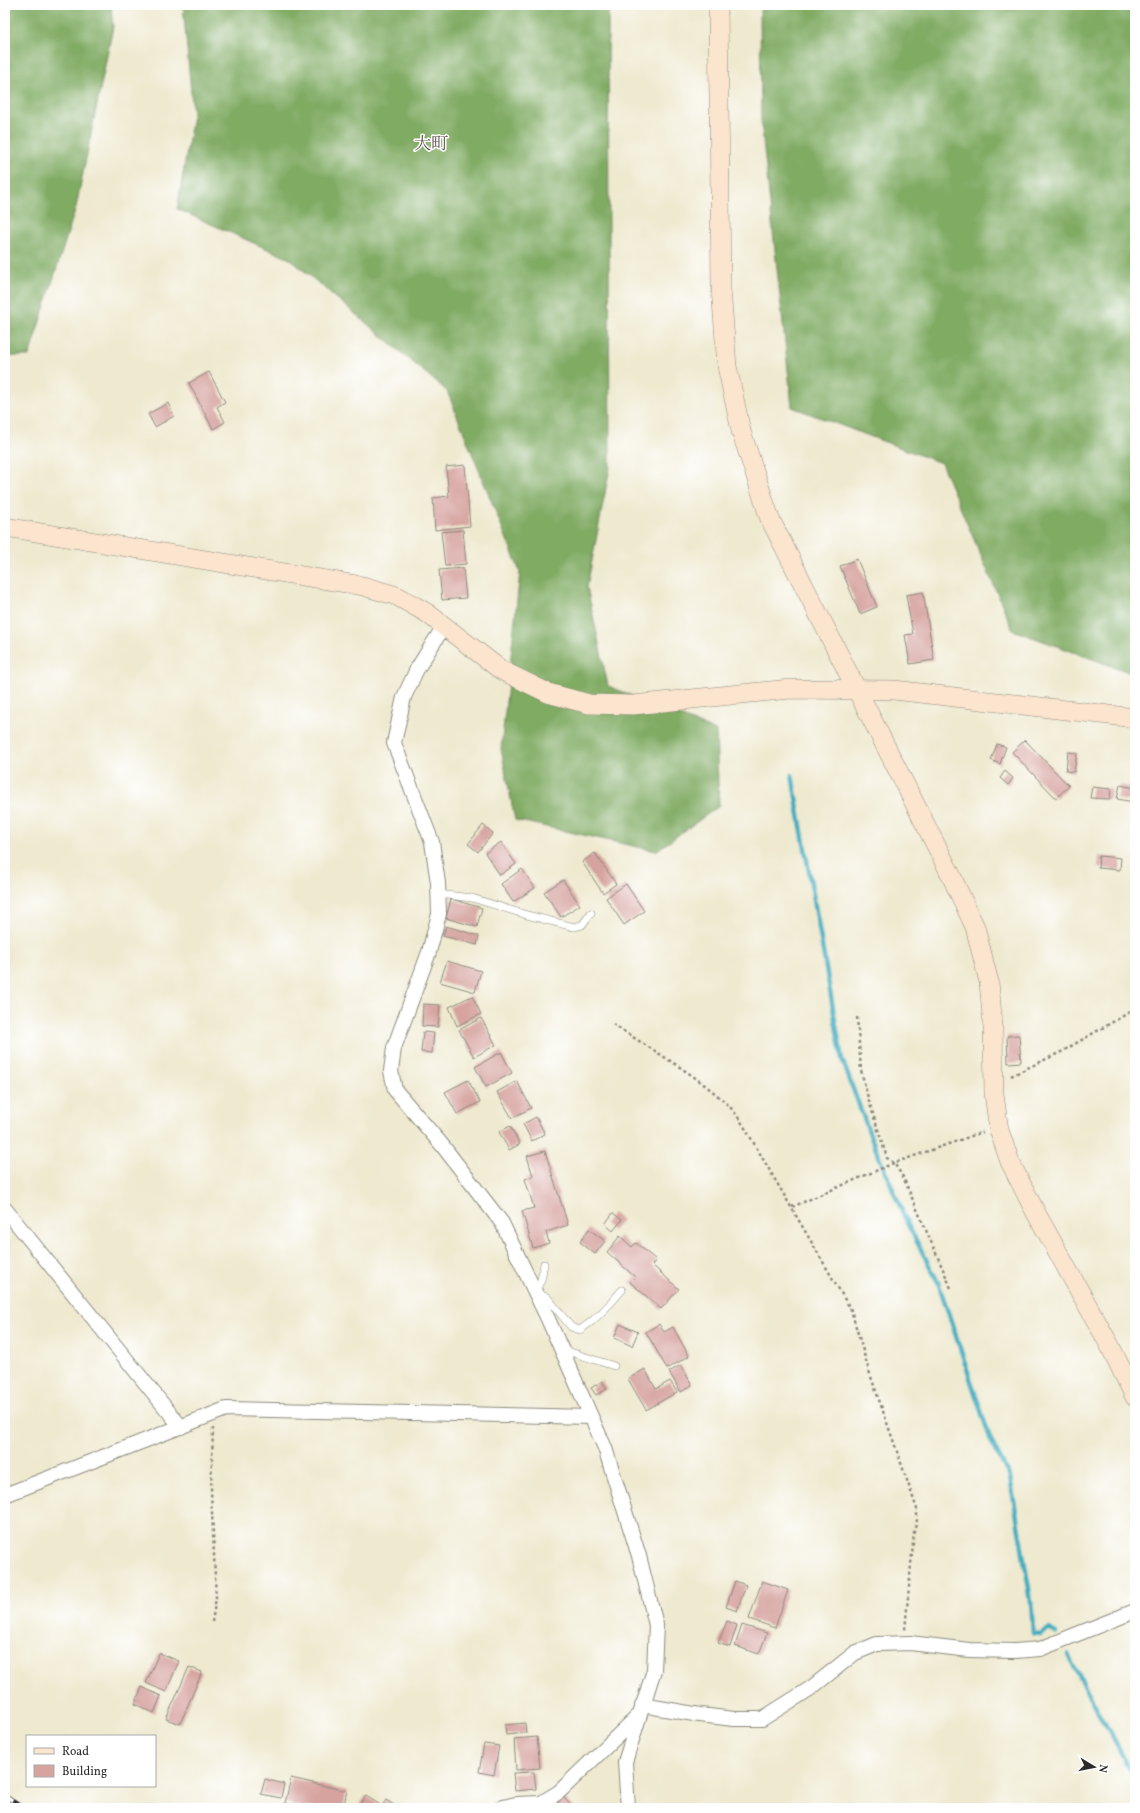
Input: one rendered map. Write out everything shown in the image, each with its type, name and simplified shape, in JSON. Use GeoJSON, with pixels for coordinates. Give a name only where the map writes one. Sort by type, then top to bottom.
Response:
{"type":"FeatureCollection","features":[{"type":"Feature","properties":{"kind":"street"},"geometry":{"type":"LineString","coordinates":[[718,5],[721,288],[727,366],[741,431],[770,519],[949,871],[975,928],[989,982],[993,1027],[994,1084],[999,1130],[1010,1162],[1036,1213],[1109,1344],[1135,1397]]}},
{"type":"Feature","properties":{"kind":"street"},"geometry":{"type":"LineString","coordinates":[[5,527],[363,586],[397,596],[427,613],[501,670],[548,693],[589,704],[632,706],[790,689],[856,689],[894,690],[1135,718]]}},
{"type":"Feature","properties":{"kind":"street"},"geometry":{"type":"LineString","coordinates":[[444,626],[417,669],[404,696],[394,743],[432,842],[439,914],[429,952],[394,1048],[392,1071],[395,1090],[442,1145],[502,1222],[561,1348],[605,1448],[639,1556],[656,1624],[654,1670],[640,1710],[625,1762],[628,1808]]}},
{"type":"Feature","properties":{"kind":"street"},"geometry":{"type":"LineString","coordinates":[[5,1209],[181,1426]]}},
{"type":"Feature","properties":{"kind":"street"},"geometry":{"type":"LineString","coordinates":[[5,1495],[226,1409],[591,1416]]}},
{"type":"Feature","properties":{"kind":"street"},"geometry":{"type":"LineString","coordinates":[[640,1710],[751,1720],[762,1719],[811,1688],[855,1653],[877,1644],[904,1642],[968,1650],[1015,1651],[1040,1649],[1135,1612]]}},
{"type":"Feature","properties":{"kind":"street"},"geometry":{"type":"LineString","coordinates":[[499,1808],[516,1804],[541,1803],[559,1792],[640,1710]]}},
{"type":"Feature","properties":{"kind":"lane"},"geometry":{"type":"LineString","coordinates":[[438,894],[472,898],[527,915],[574,927],[582,925],[591,913]]}},
{"type":"Feature","properties":{"kind":"lane"},"geometry":{"type":"LineString","coordinates":[[544,1264],[541,1280],[535,1293],[547,1297],[571,1327],[580,1330],[601,1315],[622,1290]]}},
{"type":"Feature","properties":{"kind":"lane"},"geometry":{"type":"LineString","coordinates":[[561,1348],[614,1366]]}},
{"type":"Feature","properties":{"kind":"path"},"geometry":{"type":"LineString","coordinates":[[994,1084],[1061,1052],[1135,1009]]}},
{"type":"Feature","properties":{"kind":"path"},"geometry":{"type":"LineString","coordinates":[[857,1017],[861,1070],[868,1098],[887,1158],[894,1163],[903,1177],[951,1288]]}},
{"type":"Feature","properties":{"kind":"path"},"geometry":{"type":"LineString","coordinates":[[613,1024],[703,1084],[729,1106],[741,1121],[851,1310],[869,1371],[917,1509],[904,1642]]}},
{"type":"Feature","properties":{"kind":"path"},"geometry":{"type":"LineString","coordinates":[[792,1207],[894,1163],[981,1132],[999,1130]]}},
{"type":"Feature","properties":{"kind":"path"},"geometry":{"type":"LineString","coordinates":[[212,1622],[216,1598],[211,1491],[213,1414]]}},
{"type":"Feature","properties":{"kind":"green space"},"geometry":{"type":"Polygon","coordinates":[[[5,5],[111,5],[113,27],[76,207],[29,356],[5,356],[5,5]]]}},
{"type":"Feature","properties":{"kind":"green space"},"geometry":{"type":"Polygon","coordinates":[[[183,5],[608,5],[610,467],[587,587],[608,686],[716,731],[719,806],[656,851],[515,820],[501,749],[520,572],[447,391],[290,259],[177,209],[193,115],[183,5]]]}},
{"type":"Feature","properties":{"kind":"green space"},"geometry":{"type":"Polygon","coordinates":[[[760,5],[1135,5],[1135,672],[1131,673],[1013,630],[941,463],[792,407],[761,121],[760,5]]]}},
{"type":"Feature","properties":{"kind":"building"},"geometry":{"type":"Polygon","coordinates":[[[209,372],[225,402],[217,407],[225,422],[213,429],[189,383],[209,372]]]}},
{"type":"Feature","properties":{"kind":"building"},"geometry":{"type":"Polygon","coordinates":[[[168,403],[174,416],[155,427],[148,414],[168,403]]]}},
{"type":"Feature","properties":{"kind":"building"},"geometry":{"type":"Polygon","coordinates":[[[465,465],[470,526],[435,530],[433,498],[449,496],[446,467],[465,465]]]}},
{"type":"Feature","properties":{"kind":"building"},"geometry":{"type":"Polygon","coordinates":[[[463,530],[466,564],[445,566],[441,532],[463,530]]]}},
{"type":"Feature","properties":{"kind":"building"},"geometry":{"type":"Polygon","coordinates":[[[857,559],[877,607],[860,614],[840,566],[857,559]]]}},
{"type":"Feature","properties":{"kind":"building"},"geometry":{"type":"Polygon","coordinates":[[[463,568],[466,598],[442,600],[439,570],[463,568]]]}},
{"type":"Feature","properties":{"kind":"building"},"geometry":{"type":"Polygon","coordinates":[[[923,592],[934,660],[910,664],[905,635],[913,634],[906,595],[923,592]]]}},
{"type":"Feature","properties":{"kind":"building"},"geometry":{"type":"Polygon","coordinates":[[[1025,740],[1069,786],[1056,798],[1012,752],[1025,740]]]}},
{"type":"Feature","properties":{"kind":"building"},"geometry":{"type":"Polygon","coordinates":[[[997,744],[1006,747],[1000,764],[991,760],[997,744]]]}},
{"type":"Feature","properties":{"kind":"building"},"geometry":{"type":"Polygon","coordinates":[[[1068,752],[1077,753],[1074,772],[1066,771],[1068,752]]]}},
{"type":"Feature","properties":{"kind":"building"},"geometry":{"type":"Polygon","coordinates":[[[1005,771],[1013,778],[1008,785],[1000,778],[1005,771]]]}},
{"type":"Feature","properties":{"kind":"building"},"geometry":{"type":"Polygon","coordinates":[[[1120,785],[1135,788],[1134,802],[1117,799],[1120,785]]]}},
{"type":"Feature","properties":{"kind":"building"},"geometry":{"type":"Polygon","coordinates":[[[1092,787],[1111,789],[1110,799],[1090,798],[1092,787]]]}},
{"type":"Feature","properties":{"kind":"building"},"geometry":{"type":"Polygon","coordinates":[[[483,825],[493,833],[478,852],[468,844],[483,825]]]}},
{"type":"Feature","properties":{"kind":"building"},"geometry":{"type":"Polygon","coordinates":[[[501,842],[516,864],[500,875],[485,853],[501,842]]]}},
{"type":"Feature","properties":{"kind":"building"},"geometry":{"type":"Polygon","coordinates":[[[595,853],[616,884],[603,893],[582,862],[595,853]]]}},
{"type":"Feature","properties":{"kind":"building"},"geometry":{"type":"Polygon","coordinates":[[[1099,856],[1121,858],[1120,870],[1098,868],[1099,856]]]}},
{"type":"Feature","properties":{"kind":"building"},"geometry":{"type":"Polygon","coordinates":[[[522,869],[535,888],[513,902],[501,884],[522,869]]]}},
{"type":"Feature","properties":{"kind":"building"},"geometry":{"type":"Polygon","coordinates":[[[563,880],[580,905],[561,917],[544,892],[563,880]]]}},
{"type":"Feature","properties":{"kind":"building"},"geometry":{"type":"Polygon","coordinates":[[[626,884],[644,911],[624,925],[606,898],[626,884]]]}},
{"type":"Feature","properties":{"kind":"building"},"geometry":{"type":"Polygon","coordinates":[[[451,899],[482,908],[477,927],[446,918],[451,899]]]}},
{"type":"Feature","properties":{"kind":"building"},"geometry":{"type":"Polygon","coordinates":[[[446,926],[479,936],[477,945],[443,936],[446,926]]]}},
{"type":"Feature","properties":{"kind":"building"},"geometry":{"type":"Polygon","coordinates":[[[447,961],[481,971],[475,992],[440,982],[447,961]]]}},
{"type":"Feature","properties":{"kind":"building"},"geometry":{"type":"Polygon","coordinates":[[[472,996],[481,1014],[457,1026],[449,1007],[472,996]]]}},
{"type":"Feature","properties":{"kind":"building"},"geometry":{"type":"Polygon","coordinates":[[[423,1004],[440,1005],[438,1027],[422,1026],[423,1004]]]}},
{"type":"Feature","properties":{"kind":"building"},"geometry":{"type":"Polygon","coordinates":[[[481,1018],[496,1045],[474,1057],[459,1030],[481,1018]]]}},
{"type":"Feature","properties":{"kind":"building"},"geometry":{"type":"Polygon","coordinates":[[[423,1032],[434,1033],[432,1053],[421,1052],[423,1032]]]}},
{"type":"Feature","properties":{"kind":"building"},"geometry":{"type":"Polygon","coordinates":[[[1019,1035],[1021,1062],[1008,1063],[1007,1036],[1019,1035]]]}},
{"type":"Feature","properties":{"kind":"building"},"geometry":{"type":"Polygon","coordinates":[[[501,1052],[512,1073],[486,1087],[475,1067],[501,1052]]]}},
{"type":"Feature","properties":{"kind":"building"},"geometry":{"type":"Polygon","coordinates":[[[468,1080],[480,1102],[457,1114],[445,1092],[468,1080]]]}},
{"type":"Feature","properties":{"kind":"building"},"geometry":{"type":"Polygon","coordinates":[[[517,1081],[531,1108],[512,1118],[497,1092],[517,1081]]]}},
{"type":"Feature","properties":{"kind":"building"},"geometry":{"type":"Polygon","coordinates":[[[536,1117],[545,1134],[532,1141],[523,1124],[536,1117]]]}},
{"type":"Feature","properties":{"kind":"building"},"geometry":{"type":"Polygon","coordinates":[[[510,1126],[520,1144],[509,1150],[499,1132],[510,1126]]]}},
{"type":"Feature","properties":{"kind":"building"},"geometry":{"type":"Polygon","coordinates":[[[545,1151],[568,1225],[546,1232],[549,1243],[533,1248],[522,1211],[534,1208],[525,1179],[533,1176],[527,1156],[545,1151]]]}},
{"type":"Feature","properties":{"kind":"building"},"geometry":{"type":"Polygon","coordinates":[[[613,1213],[622,1220],[613,1231],[605,1224],[613,1213]]]}},
{"type":"Feature","properties":{"kind":"building"},"geometry":{"type":"Polygon","coordinates":[[[589,1229],[605,1241],[595,1254],[580,1242],[589,1229]]]}},
{"type":"Feature","properties":{"kind":"building"},"geometry":{"type":"Polygon","coordinates":[[[620,1236],[632,1247],[636,1243],[656,1260],[652,1265],[679,1289],[661,1309],[630,1282],[635,1277],[607,1252],[620,1236]]]}},
{"type":"Feature","properties":{"kind":"building"},"geometry":{"type":"Polygon","coordinates":[[[620,1324],[638,1332],[632,1346],[614,1338],[620,1324]]]}},
{"type":"Feature","properties":{"kind":"building"},"geometry":{"type":"Polygon","coordinates":[[[659,1324],[664,1332],[673,1327],[689,1356],[667,1369],[646,1332],[659,1324]]]}},
{"type":"Feature","properties":{"kind":"building"},"geometry":{"type":"Polygon","coordinates":[[[681,1365],[692,1385],[681,1392],[669,1372],[681,1365]]]}},
{"type":"Feature","properties":{"kind":"building"},"geometry":{"type":"Polygon","coordinates":[[[645,1369],[656,1389],[670,1381],[677,1392],[646,1410],[628,1379],[645,1369]]]}},
{"type":"Feature","properties":{"kind":"building"},"geometry":{"type":"Polygon","coordinates":[[[602,1381],[607,1389],[596,1395],[591,1388],[602,1381]]]}},
{"type":"Feature","properties":{"kind":"building"},"geometry":{"type":"Polygon","coordinates":[[[735,1581],[746,1585],[737,1611],[726,1607],[735,1581]]]}},
{"type":"Feature","properties":{"kind":"building"},"geometry":{"type":"Polygon","coordinates":[[[762,1581],[788,1590],[775,1628],[749,1619],[762,1581]]]}},
{"type":"Feature","properties":{"kind":"building"},"geometry":{"type":"Polygon","coordinates":[[[727,1621],[737,1625],[730,1647],[718,1643],[727,1621]]]}},
{"type":"Feature","properties":{"kind":"building"},"geometry":{"type":"Polygon","coordinates":[[[742,1625],[767,1633],[759,1654],[735,1646],[742,1625]]]}},
{"type":"Feature","properties":{"kind":"building"},"geometry":{"type":"Polygon","coordinates":[[[159,1653],[179,1661],[166,1692],[146,1683],[159,1653]]]}},
{"type":"Feature","properties":{"kind":"building"},"geometry":{"type":"Polygon","coordinates":[[[189,1667],[202,1672],[180,1724],[166,1719],[189,1667]]]}},
{"type":"Feature","properties":{"kind":"building"},"geometry":{"type":"Polygon","coordinates":[[[142,1687],[161,1696],[154,1713],[135,1704],[142,1687]]]}},
{"type":"Feature","properties":{"kind":"building"},"geometry":{"type":"Polygon","coordinates":[[[525,1723],[526,1733],[506,1735],[505,1725],[525,1723]]]}},
{"type":"Feature","properties":{"kind":"building"},"geometry":{"type":"Polygon","coordinates":[[[537,1737],[540,1768],[516,1770],[514,1739],[537,1737]]]}},
{"type":"Feature","properties":{"kind":"building"},"geometry":{"type":"Polygon","coordinates":[[[484,1744],[499,1746],[494,1775],[479,1772],[484,1744]]]}},
{"type":"Feature","properties":{"kind":"building"},"geometry":{"type":"Polygon","coordinates":[[[534,1772],[536,1789],[515,1791],[513,1773],[534,1772]]]}},
{"type":"Feature","properties":{"kind":"building"},"geometry":{"type":"Polygon","coordinates":[[[291,1778],[347,1791],[343,1808],[308,1808],[285,1803],[291,1778]]]}},
{"type":"Feature","properties":{"kind":"building"},"geometry":{"type":"Polygon","coordinates":[[[265,1779],[284,1784],[281,1798],[261,1794],[265,1779]]]}},
{"type":"Feature","properties":{"kind":"building"},"geometry":{"type":"Polygon","coordinates":[[[366,1796],[382,1806],[386,1800],[399,1808],[357,1808],[366,1796]]]}},
{"type":"Feature","properties":{"kind":"building"},"geometry":{"type":"Polygon","coordinates":[[[563,1797],[574,1808],[553,1808],[563,1797]]]}},
{"type":"Feature","properties":{"kind":"waterway"},"geometry":{"type":"LineString","coordinates":[[792,775],[842,1059],[872,1140],[908,1225],[938,1282],[991,1441],[1010,1477],[1031,1601],[1033,1633],[1040,1634],[1049,1629],[1056,1633]]}},
{"type":"Feature","properties":{"kind":"waterway"},"geometry":{"type":"LineString","coordinates":[[1068,1655],[1135,1779]]}},
{"type":"Feature","properties":{"kind":"railway"},"geometry":{"type":"LineString","coordinates":[[5,1796],[23,1808]]}},
{"type":"Feature","properties":{"kind":"district","name":"大町"},"geometry":{"type":"Point","coordinates":[431,143]}}]}
